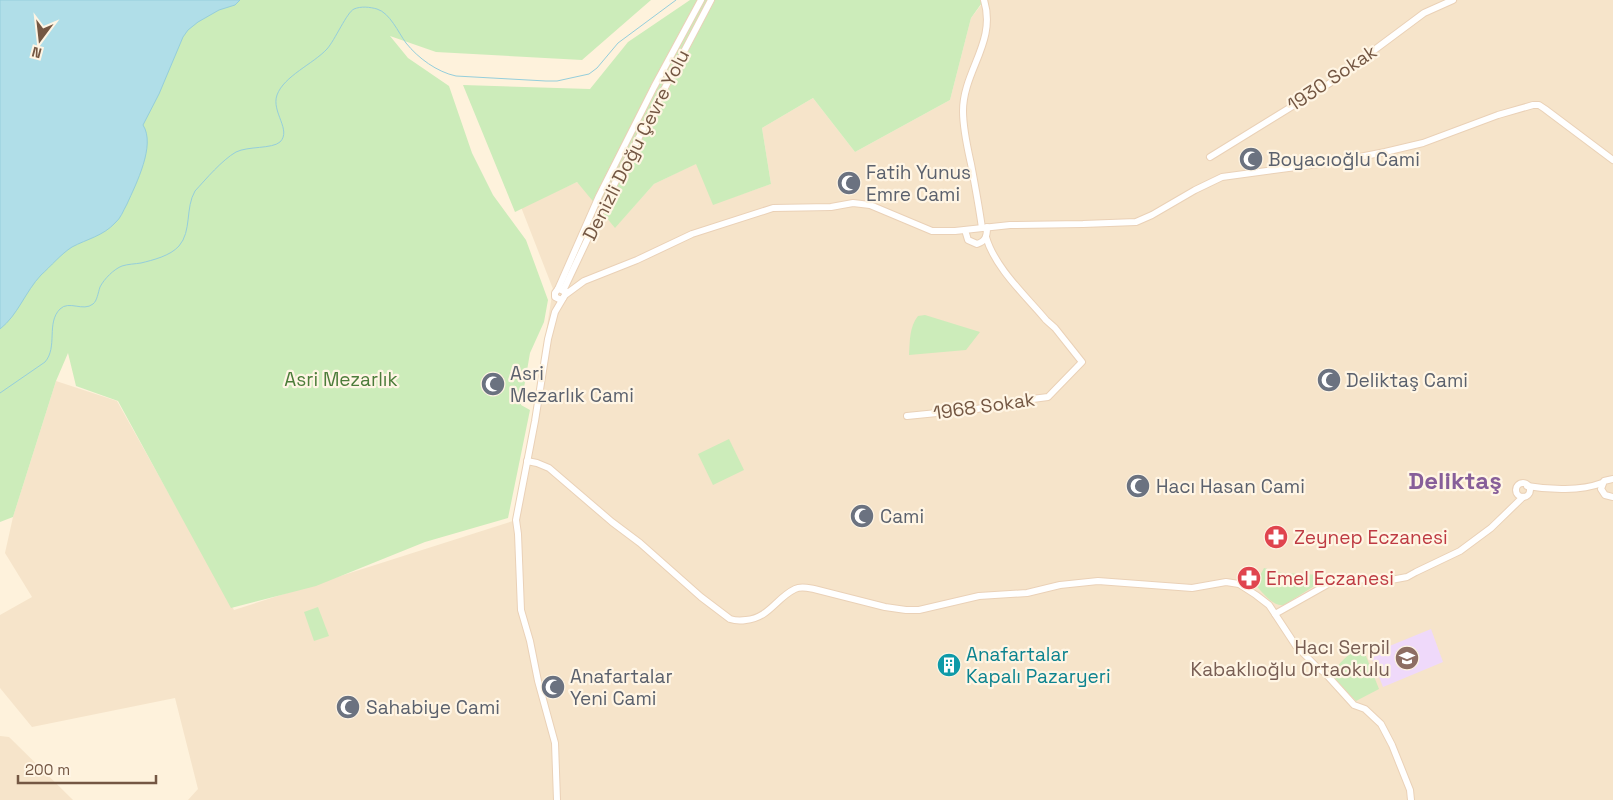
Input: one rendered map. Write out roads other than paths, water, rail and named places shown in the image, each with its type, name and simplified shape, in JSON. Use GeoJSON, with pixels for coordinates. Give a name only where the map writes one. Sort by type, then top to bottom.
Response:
{"type":"FeatureCollection","features":[{"type":"Feature","properties":{"kind":"main road","name":"Denizli Doğu Çevre Yolu"},"geometry":{"type":"LineString","coordinates":[[564,293],[599,196],[654,87],[702,0]]}},
{"type":"Feature","properties":{"kind":"main road","name":"Denizli Doğu Çevre Yolu"},"geometry":{"type":"LineString","coordinates":[[564,293],[606,200],[711,0]]}},
{"type":"Feature","properties":{"kind":"main road"},"geometry":{"type":"LineString","coordinates":[[984,0],[988,17],[988,29],[964,99],[964,111],[966,135],[986,237],[991,252]]}},
{"type":"Feature","properties":{"kind":"main road","name":"1930 Sokak"},"geometry":{"type":"LineString","coordinates":[[1210,157],[1330,83],[1424,13],[1453,0]]}},
{"type":"Feature","properties":{"kind":"main road"},"geometry":{"type":"LineString","coordinates":[[557,800],[555,743],[521,610],[516,520],[548,339],[555,312],[564,293],[584,281],[637,260],[692,234],[772,208],[831,207],[853,202],[870,204],[932,231],[965,230],[1010,225],[1112,223],[1141,220],[1222,177],[1334,162],[1385,152],[1423,143],[1533,104],[1545,109],[1613,160]]}},
{"type":"Feature","properties":{"kind":"main road"},"geometry":{"type":"LineString","coordinates":[[965,230],[968,240],[991,252]]}},
{"type":"Feature","properties":{"kind":"main road"},"geometry":{"type":"LineString","coordinates":[[977,244],[982,243],[986,237]]}},
{"type":"Feature","properties":{"kind":"main road","name":"1968 Sokak"},"geometry":{"type":"LineString","coordinates":[[908,416],[976,409],[1048,397],[1082,362],[991,252]]}},
{"type":"Feature","properties":{"kind":"main road"},"geometry":{"type":"LineString","coordinates":[[555,312],[555,297],[561,300],[564,293]]}},
{"type":"Feature","properties":{"kind":"main road"},"geometry":{"type":"LineString","coordinates":[[527,461],[543,465],[559,475],[701,597],[735,621],[756,619],[784,596],[796,588],[803,587],[885,607],[919,610],[979,596],[1027,594],[1060,585],[1098,582],[1192,588],[1226,582],[1239,584],[1262,599],[1275,614],[1299,649],[1318,668],[1326,673],[1354,704],[1365,709],[1381,724],[1392,745],[1410,790],[1412,800]]}},
{"type":"Feature","properties":{"kind":"main road"},"geometry":{"type":"LineString","coordinates":[[1591,487],[1601,480],[1604,474]]}},
{"type":"Feature","properties":{"kind":"main road"},"geometry":{"type":"LineString","coordinates":[[1511,510],[1519,485],[1551,488],[1591,487],[1607,479],[1613,479]]}},
{"type":"Feature","properties":{"kind":"main road"},"geometry":{"type":"LineString","coordinates":[[1602,483],[1601,489],[1605,495]]}},
{"type":"Feature","properties":{"kind":"main road"},"geometry":{"type":"LineString","coordinates":[[1275,614],[1330,583],[1345,578],[1391,580],[1407,576],[1460,551],[1511,510],[1529,491],[1527,486]]}},
{"type":"Feature","properties":{"kind":"main road"},"geometry":{"type":"LineString","coordinates":[[1591,487],[1613,497]]}},
{"type":"Feature","properties":{"kind":"main road"},"geometry":{"type":"LineString","coordinates":[[1516,492],[1519,496],[1525,496],[1551,488]]}},
{"type":"Feature","properties":{"kind":"water"},"geometry":{"type":"Polygon","coordinates":[[[0,0],[240,0],[235,5],[219,10],[198,22],[183,37],[159,94],[143,125],[146,133],[146,154],[131,196],[119,219],[105,231],[72,247],[60,257],[35,282],[12,317],[0,329],[0,0]]]}},
{"type":"Feature","properties":{"kind":"waterway"},"geometry":{"type":"LineString","coordinates":[[0,393],[45,362],[51,349],[54,321],[60,309],[68,306],[85,307],[93,304],[96,301],[100,287],[116,269],[124,265],[141,263],[161,257],[179,246],[186,233],[190,205],[195,191],[225,160],[241,150],[271,146],[280,142],[284,132],[277,108],[277,95],[292,76],[327,49],[348,15],[354,9],[368,7],[382,11],[416,54],[428,64],[449,74],[456,76],[557,81],[589,74],[597,68],[618,43],[676,0]]}},
{"type":"Feature","properties":{"kind":"place","name":"Boyacıoğlu Cami"},"geometry":{"type":"Point","coordinates":[1251,159]}},
{"type":"Feature","properties":{"kind":"place","name":"Fatih Yunus Emre Cami"},"geometry":{"type":"Point","coordinates":[849,183]}},
{"type":"Feature","properties":{"kind":"place","name":"Deliktaş Cami"},"geometry":{"type":"Point","coordinates":[1329,380]}},
{"type":"Feature","properties":{"kind":"place","name":"Asri Mezarlık Cami"},"geometry":{"type":"Point","coordinates":[493,384]}},
{"type":"Feature","properties":{"kind":"place","name":"Hacı Hasan Cami"},"geometry":{"type":"Point","coordinates":[1138,486]}},
{"type":"Feature","properties":{"kind":"place","name":"Cami"},"geometry":{"type":"Point","coordinates":[862,516]}},
{"type":"Feature","properties":{"kind":"place","name":"Zeynep Eczanesi"},"geometry":{"type":"Point","coordinates":[1276,537]}},
{"type":"Feature","properties":{"kind":"place","name":"Emel Eczanesi"},"geometry":{"type":"Point","coordinates":[1249,578]}},
{"type":"Feature","properties":{"kind":"place","name":"Hacı Serpil Kabaklıoğlu Ortaokulu"},"geometry":{"type":"Point","coordinates":[1407,658]}},
{"type":"Feature","properties":{"kind":"place","name":"Anafartalar Kapalı Pazaryeri"},"geometry":{"type":"Point","coordinates":[949,665]}},
{"type":"Feature","properties":{"kind":"place","name":"Anafartalar Yeni Cami"},"geometry":{"type":"Point","coordinates":[553,687]}},
{"type":"Feature","properties":{"kind":"place","name":"Sahabiye Cami"},"geometry":{"type":"Point","coordinates":[348,707]}},
{"type":"Feature","properties":{"kind":"district","name":"Deliktaş"},"geometry":{"type":"Point","coordinates":[1455,480]}},
{"type":"Feature","properties":{"kind":"park label","name":"Asri Mezarlık"},"geometry":{"type":"Point","coordinates":[341,379]}}]}
